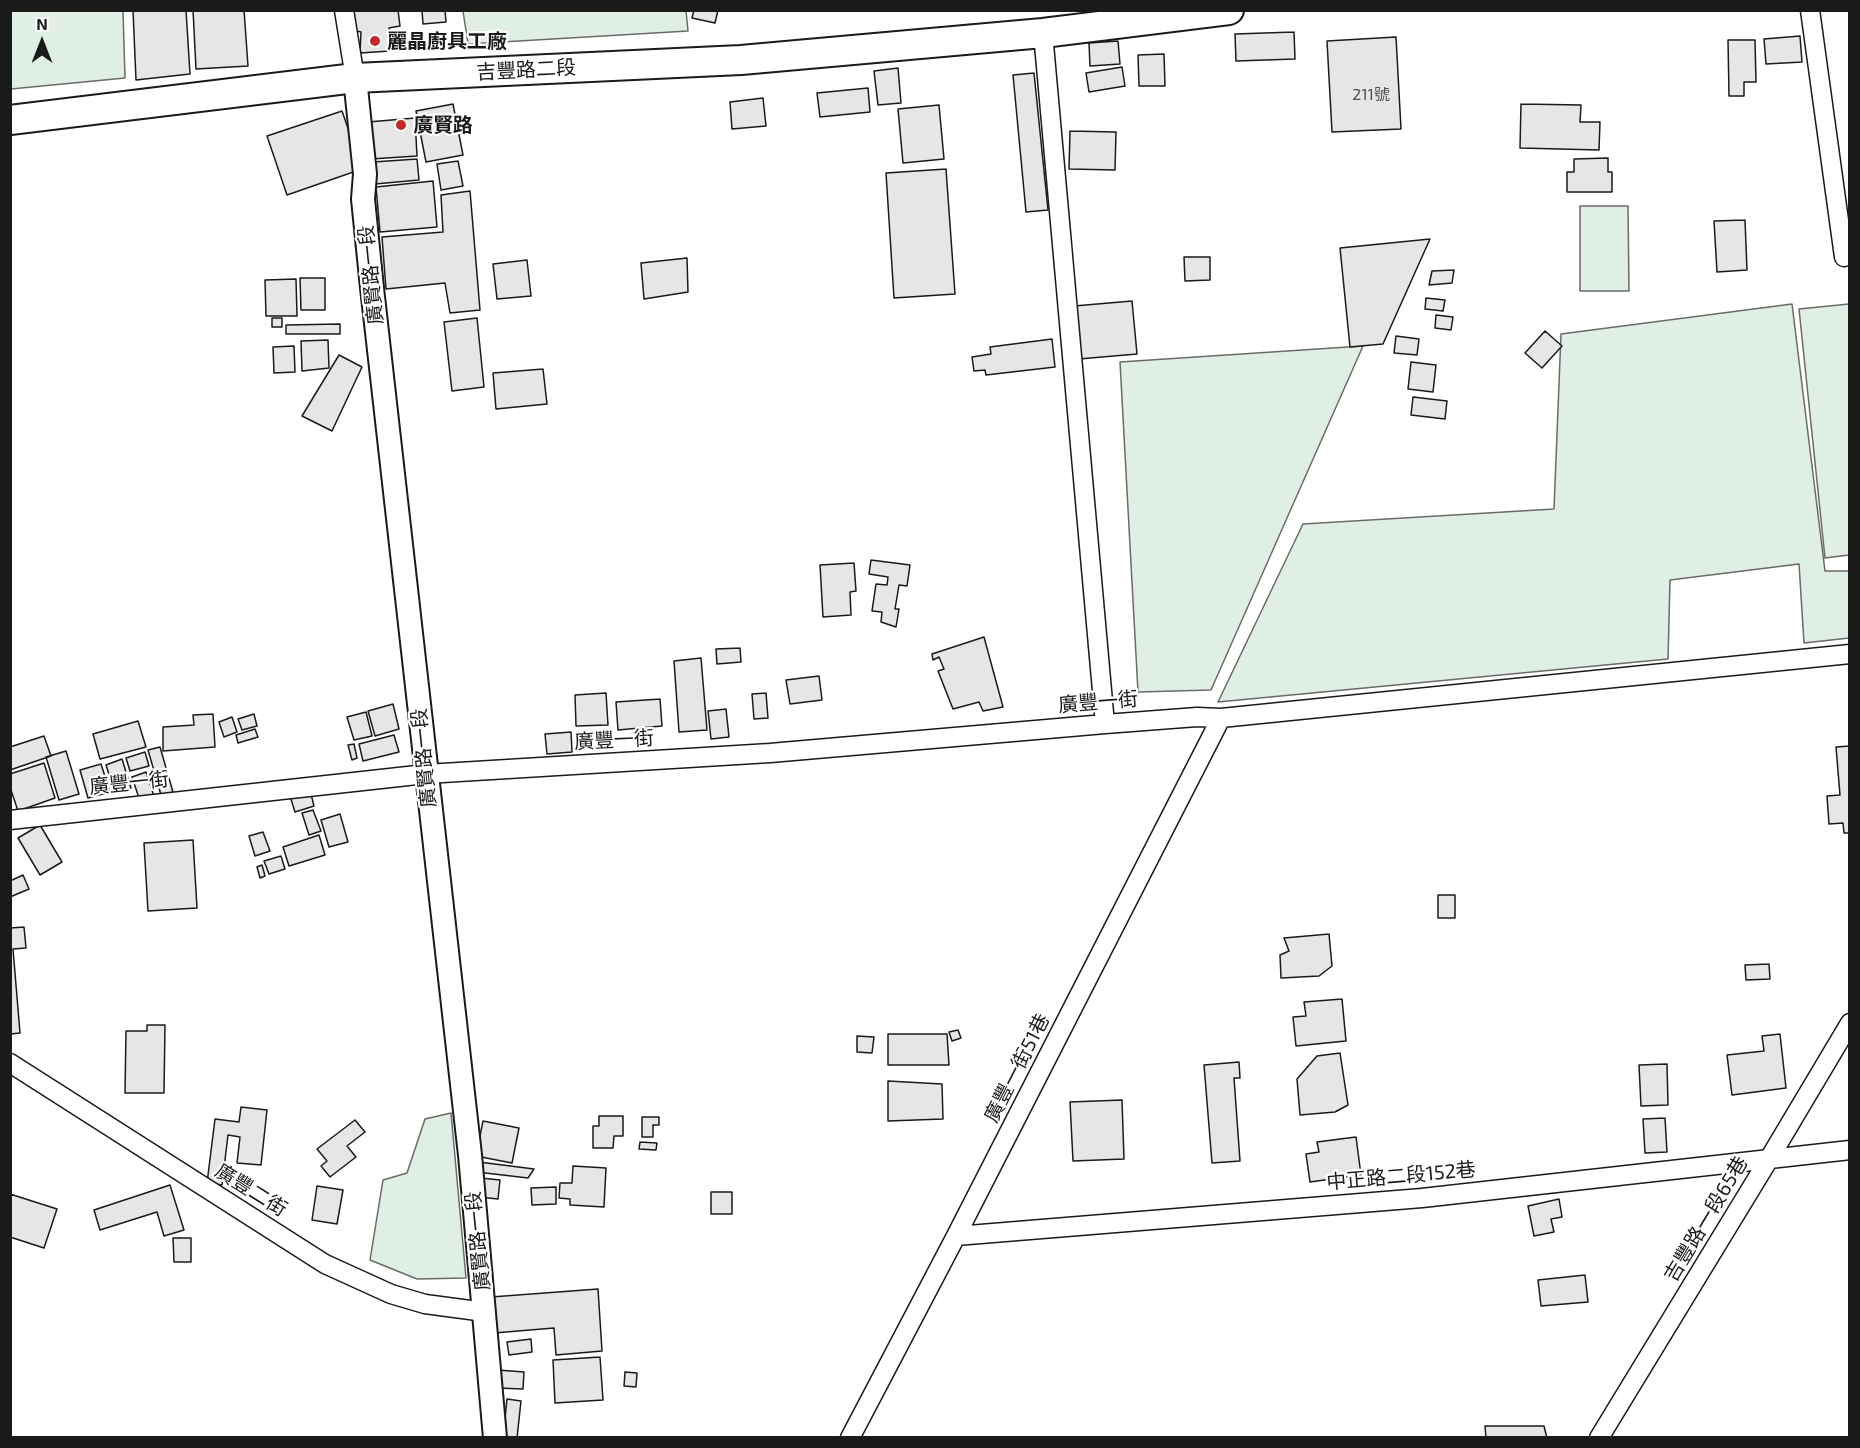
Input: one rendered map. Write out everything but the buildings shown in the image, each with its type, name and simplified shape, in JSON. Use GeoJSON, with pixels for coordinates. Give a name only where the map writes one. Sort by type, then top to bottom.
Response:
{"type":"FeatureCollection","features":[{"type":"Feature","properties":{"kind":"main road","name":"吉豐路二段"},"geometry":{"type":"LineString","coordinates":[[10,120],[355,78],[741,60],[1043,33],[1229,10]]}},
{"type":"Feature","properties":{"kind":"street"},"geometry":{"type":"LineString","coordinates":[[344,10],[355,78]]}},
{"type":"Feature","properties":{"kind":"street"},"geometry":{"type":"LineString","coordinates":[[1810,10],[1844,257]]}},
{"type":"Feature","properties":{"kind":"street"},"geometry":{"type":"LineString","coordinates":[[1043,33],[1105,723]]}},
{"type":"Feature","properties":{"kind":"street","name":"廣賢路一段"},"geometry":{"type":"LineString","coordinates":[[355,78],[365,174],[363,199],[470,1155],[495,1437]]}},
{"type":"Feature","properties":{"kind":"street","name":"廣豐一街"},"geometry":{"type":"LineString","coordinates":[[10,820],[426,774],[770,753],[1105,723],[1197,717],[1221,718],[1850,654]]}},
{"type":"Feature","properties":{"kind":"street","name":"廣豐一街51巷"},"geometry":{"type":"LineString","coordinates":[[850,1437],[956,1236],[1221,718]]}},
{"type":"Feature","properties":{"kind":"street","name":"吉豐路一段65巷"},"geometry":{"type":"LineString","coordinates":[[1599,1437],[1850,1023]]}},
{"type":"Feature","properties":{"kind":"street","name":"廣豐二街"},"geometry":{"type":"LineString","coordinates":[[10,1063],[326,1264],[391,1294],[425,1304],[485,1312]]}},
{"type":"Feature","properties":{"kind":"street","name":"中正路二段152巷"},"geometry":{"type":"LineString","coordinates":[[956,1236],[1422,1198],[1850,1150]]}},
{"type":"Feature","properties":{"kind":"green space"},"geometry":{"type":"Polygon","coordinates":[[[11,10],[123,11],[125,78],[11,89],[11,10]]]}},
{"type":"Feature","properties":{"kind":"green space"},"geometry":{"type":"Polygon","coordinates":[[[463,11],[686,11],[688,31],[468,44],[463,11]]]}},
{"type":"Feature","properties":{"kind":"green space"},"geometry":{"type":"Polygon","coordinates":[[[1580,206],[1628,206],[1629,291],[1580,291],[1580,206]]]}},
{"type":"Feature","properties":{"kind":"green space"},"geometry":{"type":"Polygon","coordinates":[[[1792,304],[1825,571],[1849,571],[1849,638],[1804,643],[1799,564],[1670,580],[1668,659],[1218,702],[1303,524],[1554,509],[1561,334],[1792,304]]]}},
{"type":"Feature","properties":{"kind":"green space"},"geometry":{"type":"Polygon","coordinates":[[[1849,304],[1849,555],[1825,558],[1799,309],[1849,304]]]}},
{"type":"Feature","properties":{"kind":"green space"},"geometry":{"type":"Polygon","coordinates":[[[1363,346],[1211,690],[1138,692],[1120,362],[1363,346]]]}},
{"type":"Feature","properties":{"kind":"green space"},"geometry":{"type":"Polygon","coordinates":[[[451,1113],[466,1278],[417,1279],[370,1260],[383,1180],[407,1173],[425,1119],[451,1113]]]}},
{"type":"Feature","properties":{"kind":"place","name":"麗晶廚具工廠"},"geometry":{"type":"Point","coordinates":[375,41]}},
{"type":"Feature","properties":{"kind":"place","name":"廣賢路"},"geometry":{"type":"Point","coordinates":[401,125]}}]}
